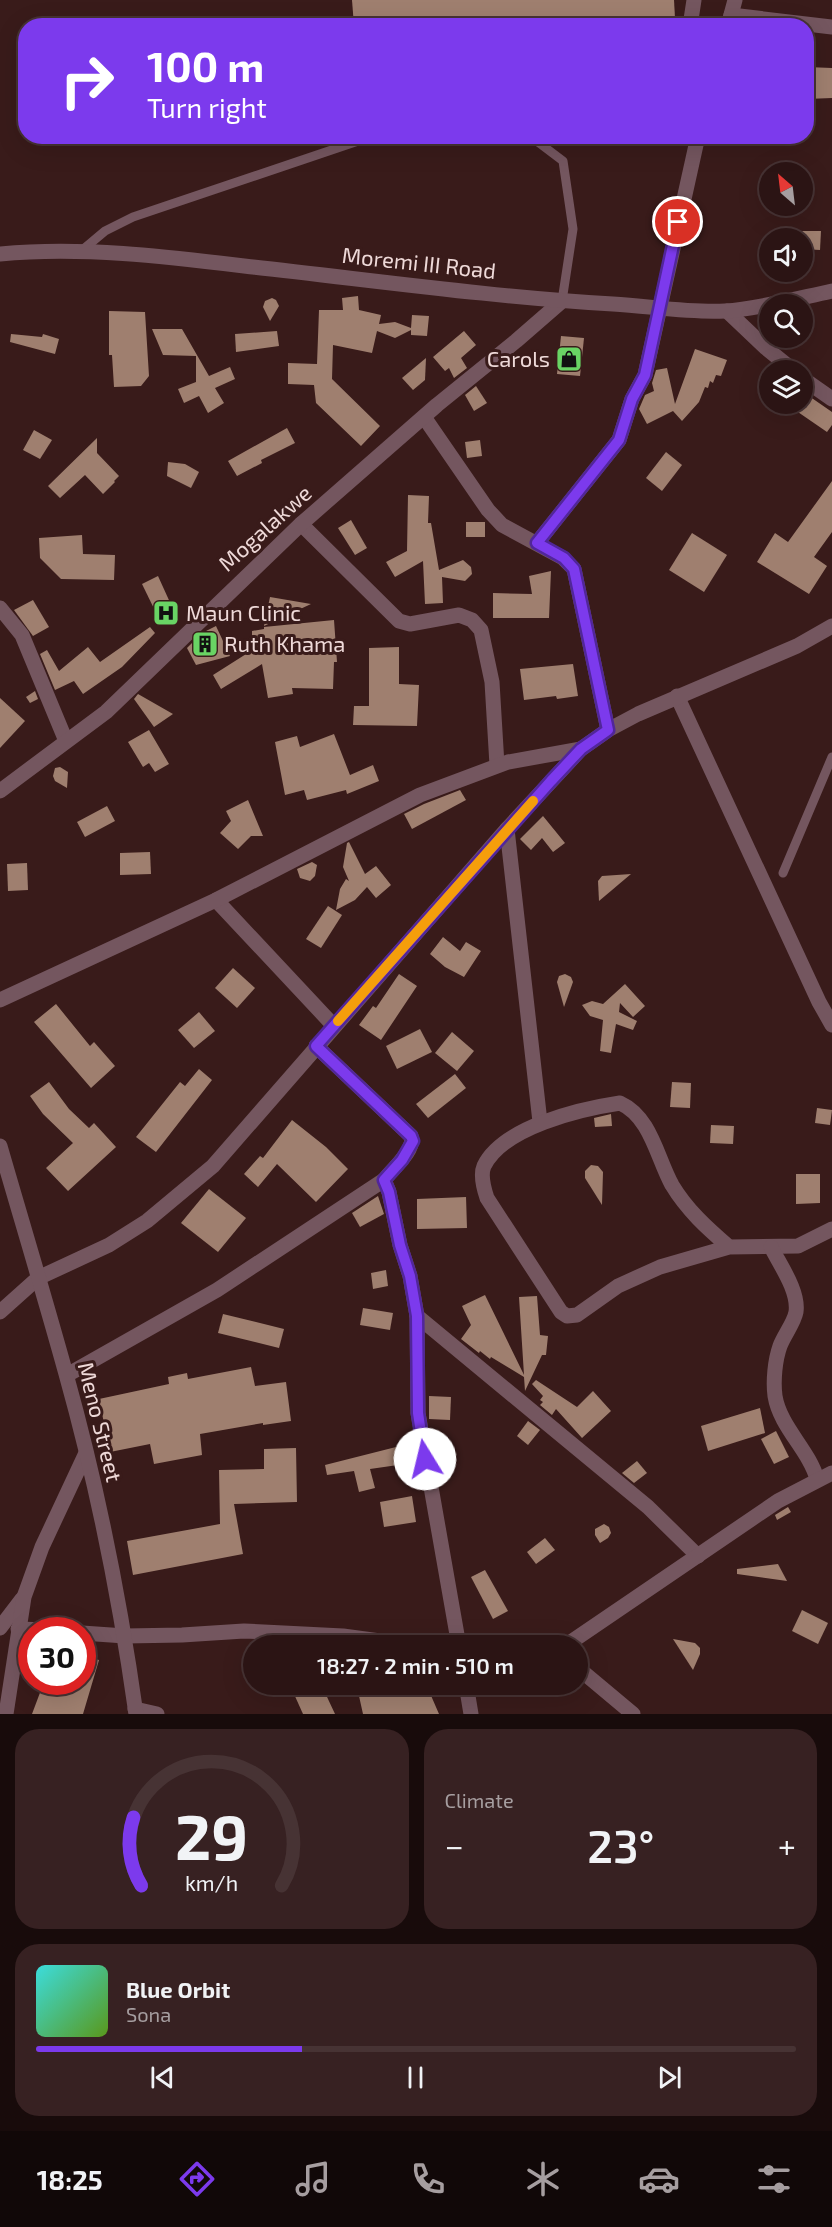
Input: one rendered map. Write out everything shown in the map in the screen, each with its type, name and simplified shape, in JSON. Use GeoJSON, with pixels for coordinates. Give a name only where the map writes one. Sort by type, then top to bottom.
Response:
{"type":"FeatureCollection","features":[{"type":"Feature","properties":{"kind":"street"},"geometry":{"type":"LineString","coordinates":[[691,18],[694,0]]}},
{"type":"Feature","properties":{"kind":"street"},"geometry":{"type":"LineString","coordinates":[[731,13],[767,18]]}},
{"type":"Feature","properties":{"kind":"street"},"geometry":{"type":"LineString","coordinates":[[814,25],[832,27]]}},
{"type":"Feature","properties":{"kind":"street"},"geometry":{"type":"LineString","coordinates":[[537,543],[619,440],[632,399],[645,375],[696,144]]}},
{"type":"Feature","properties":{"kind":"street","name":"Moremi III Road"},"geometry":{"type":"LineString","coordinates":[[0,254],[28,251],[80,252],[186,259],[562,301],[659,307],[695,312],[727,311],[832,291]]}},
{"type":"Feature","properties":{"kind":"street","name":"Mogalakwe"},"geometry":{"type":"LineString","coordinates":[[0,791],[106,712],[301,524],[562,301]]}},
{"type":"Feature","properties":{"kind":"street"},"geometry":{"type":"LineString","coordinates":[[727,311],[781,360]]}},
{"type":"Feature","properties":{"kind":"street"},"geometry":{"type":"LineString","coordinates":[[813,386],[832,399]]}},
{"type":"Feature","properties":{"kind":"street"},"geometry":{"type":"LineString","coordinates":[[424,417],[488,510],[502,525],[564,558],[574,569],[608,730]]}},
{"type":"Feature","properties":{"kind":"street"},"geometry":{"type":"LineString","coordinates":[[301,524],[399,621],[410,624],[459,615],[472,620],[481,630],[492,682],[497,765]]}},
{"type":"Feature","properties":{"kind":"street"},"geometry":{"type":"LineString","coordinates":[[0,608],[22,634],[66,741]]}},
{"type":"Feature","properties":{"kind":"street"},"geometry":{"type":"LineString","coordinates":[[0,1312],[38,1278],[109,1245],[147,1221],[213,1166],[316,1046],[581,749],[608,730],[677,696],[797,646],[832,626]]}},
{"type":"Feature","properties":{"kind":"street"},"geometry":{"type":"LineString","coordinates":[[677,696],[819,1002],[832,1025]]}},
{"type":"Feature","properties":{"kind":"street"},"geometry":{"type":"LineString","coordinates":[[0,1000],[216,900],[420,795],[497,765],[581,749]]}},
{"type":"Feature","properties":{"kind":"street"},"geometry":{"type":"LineString","coordinates":[[507,830],[540,1122]]}},
{"type":"Feature","properties":{"kind":"street"},"geometry":{"type":"LineString","coordinates":[[216,900],[334,1026]]}},
{"type":"Feature","properties":{"kind":"street"},"geometry":{"type":"LineString","coordinates":[[67,1375],[218,1290],[384,1180],[411,1146],[413,1141],[411,1136],[316,1046]]}},
{"type":"Feature","properties":{"kind":"street"},"geometry":{"type":"LineString","coordinates":[[729,1246],[695,1217],[672,1185],[646,1128],[636,1114],[620,1103],[594,1107],[540,1122],[498,1149],[483,1168],[483,1184],[487,1198],[563,1314],[571,1316],[577,1315],[618,1286],[660,1267],[729,1246],[798,1246],[832,1229]]}},
{"type":"Feature","properties":{"kind":"street","name":"Meno Street"},"geometry":{"type":"LineString","coordinates":[[0,1146],[67,1375],[86,1453],[125,1636],[136,1711]]}},
{"type":"Feature","properties":{"kind":"street"},"geometry":{"type":"LineString","coordinates":[[384,1180],[410,1276],[417,1316],[418,1413],[457,1635]]}},
{"type":"Feature","properties":{"kind":"street"},"geometry":{"type":"LineString","coordinates":[[771,1247],[794,1295],[796,1312],[780,1346],[776,1369],[776,1396],[780,1412],[812,1465],[817,1479]]}},
{"type":"Feature","properties":{"kind":"street"},"geometry":{"type":"LineString","coordinates":[[417,1316],[648,1507],[698,1556]]}},
{"type":"Feature","properties":{"kind":"street"},"geometry":{"type":"LineString","coordinates":[[20,1617],[24,1597],[42,1547],[86,1453]]}},
{"type":"Feature","properties":{"kind":"street"},"geometry":{"type":"LineString","coordinates":[[581,1635],[778,1501],[832,1473]]}},
{"type":"Feature","properties":{"kind":"street"},"geometry":{"type":"LineString","coordinates":[[0,1628],[24,1597]]}},
{"type":"Feature","properties":{"kind":"street"},"geometry":{"type":"LineString","coordinates":[[6,1714],[18,1629]]}},
{"type":"Feature","properties":{"kind":"street"},"geometry":{"type":"LineString","coordinates":[[96,1634],[182,1635],[244,1631],[324,1635]]}},
{"type":"Feature","properties":{"kind":"street"},"geometry":{"type":"LineString","coordinates":[[588,1676],[630,1713]]}},
{"type":"Feature","properties":{"kind":"street"},"geometry":{"type":"LineString","coordinates":[[468,1695],[471,1714]]}},
{"type":"Feature","properties":{"kind":"street"},"geometry":{"type":"LineString","coordinates":[[136,1711],[157,1714]]}},
{"type":"Feature","properties":{"kind":"lane"},"geometry":{"type":"LineString","coordinates":[[80,252],[105,231],[133,218],[350,144]]}},
{"type":"Feature","properties":{"kind":"lane"},"geometry":{"type":"LineString","coordinates":[[541,144],[563,161],[573,229],[562,301]]}},
{"type":"Feature","properties":{"kind":"lane"},"geometry":{"type":"LineString","coordinates":[[783,873],[832,757]]}},
{"type":"Feature","properties":{"kind":"building"},"geometry":{"type":"Polygon","coordinates":[[[352,0],[674,0],[675,18],[353,18],[352,0]]]}},
{"type":"Feature","properties":{"kind":"building"},"geometry":{"type":"Polygon","coordinates":[[[814,67],[832,68],[832,98],[814,99],[814,67]]]}},
{"type":"Feature","properties":{"kind":"building"},"geometry":{"type":"Polygon","coordinates":[[[813,231],[821,231],[820,250],[813,250],[813,231]]]}},
{"type":"Feature","properties":{"kind":"building"},"geometry":{"type":"Polygon","coordinates":[[[358,296],[359,310],[381,315],[379,324],[395,322],[411,328],[412,315],[429,316],[427,336],[411,335],[411,330],[395,338],[377,331],[372,353],[333,345],[332,379],[380,426],[361,446],[316,403],[314,385],[288,384],[288,363],[317,364],[319,310],[343,310],[342,298],[358,296]]]}},
{"type":"Feature","properties":{"kind":"building"},"geometry":{"type":"Polygon","coordinates":[[[272,298],[279,306],[270,321],[263,307],[265,301],[272,298]]]}},
{"type":"Feature","properties":{"kind":"building"},"geometry":{"type":"Polygon","coordinates":[[[109,311],[145,312],[149,376],[141,386],[114,387],[112,355],[109,355],[109,311]]]}},
{"type":"Feature","properties":{"kind":"building"},"geometry":{"type":"Polygon","coordinates":[[[152,329],[182,329],[209,376],[230,367],[235,379],[215,388],[224,403],[208,413],[199,396],[184,403],[178,389],[196,382],[196,356],[163,355],[152,329]]]}},
{"type":"Feature","properties":{"kind":"building"},"geometry":{"type":"Polygon","coordinates":[[[277,331],[279,346],[236,352],[235,334],[277,331]]]}},
{"type":"Feature","properties":{"kind":"building"},"geometry":{"type":"Polygon","coordinates":[[[464,331],[476,345],[461,358],[467,368],[454,378],[449,368],[445,371],[433,357],[464,331]]]}},
{"type":"Feature","properties":{"kind":"building"},"geometry":{"type":"Polygon","coordinates":[[[11,334],[42,337],[43,334],[59,339],[55,354],[10,342],[11,334]]]}},
{"type":"Feature","properties":{"kind":"building"},"geometry":{"type":"Polygon","coordinates":[[[561,336],[584,338],[580,376],[557,374],[561,336]]]}},
{"type":"Feature","properties":{"kind":"building"},"geometry":{"type":"Polygon","coordinates":[[[695,349],[727,360],[721,376],[716,375],[713,383],[710,381],[699,402],[682,421],[673,411],[647,424],[639,409],[645,395],[654,391],[652,383],[656,370],[667,368],[675,404],[695,349]]]}},
{"type":"Feature","properties":{"kind":"building"},"geometry":{"type":"Polygon","coordinates":[[[426,358],[425,380],[413,390],[402,378],[426,358]]]}},
{"type":"Feature","properties":{"kind":"building"},"geometry":{"type":"Polygon","coordinates":[[[476,386],[487,403],[474,411],[465,395],[476,386]]]}},
{"type":"Feature","properties":{"kind":"building"},"geometry":{"type":"Polygon","coordinates":[[[813,399],[832,412],[832,425],[827,432],[801,414],[813,414],[813,399]]]}},
{"type":"Feature","properties":{"kind":"building"},"geometry":{"type":"Polygon","coordinates":[[[287,428],[295,443],[261,460],[262,463],[237,476],[228,461],[287,428]]]}},
{"type":"Feature","properties":{"kind":"building"},"geometry":{"type":"Polygon","coordinates":[[[34,430],[52,440],[40,459],[23,450],[34,430]]]}},
{"type":"Feature","properties":{"kind":"building"},"geometry":{"type":"Polygon","coordinates":[[[97,438],[97,453],[119,476],[103,494],[85,475],[60,498],[48,486],[97,438]]]}},
{"type":"Feature","properties":{"kind":"building"},"geometry":{"type":"Polygon","coordinates":[[[480,440],[482,456],[467,458],[465,442],[480,440]]]}},
{"type":"Feature","properties":{"kind":"building"},"geometry":{"type":"Polygon","coordinates":[[[666,452],[682,465],[662,491],[646,478],[666,452]]]}},
{"type":"Feature","properties":{"kind":"building"},"geometry":{"type":"Polygon","coordinates":[[[168,462],[185,464],[199,472],[191,488],[167,476],[168,462]]]}},
{"type":"Feature","properties":{"kind":"building"},"geometry":{"type":"Polygon","coordinates":[[[832,481],[832,532],[814,557],[827,566],[809,594],[757,562],[775,533],[788,542],[832,481]]]}},
{"type":"Feature","properties":{"kind":"building"},"geometry":{"type":"Polygon","coordinates":[[[408,495],[429,496],[428,523],[431,523],[439,570],[463,560],[471,567],[472,574],[465,581],[442,577],[443,603],[425,604],[423,561],[395,577],[386,562],[407,551],[408,495]]]}},
{"type":"Feature","properties":{"kind":"building"},"geometry":{"type":"Polygon","coordinates":[[[351,520],[367,548],[355,555],[338,528],[351,520]]]}},
{"type":"Feature","properties":{"kind":"building"},"geometry":{"type":"Polygon","coordinates":[[[466,522],[485,522],[485,537],[466,537],[466,522]]]}},
{"type":"Feature","properties":{"kind":"building"},"geometry":{"type":"Polygon","coordinates":[[[692,533],[727,555],[704,592],[669,570],[692,533]]]}},
{"type":"Feature","properties":{"kind":"building"},"geometry":{"type":"Polygon","coordinates":[[[82,535],[83,554],[115,555],[114,580],[61,579],[40,558],[39,538],[82,535]]]}},
{"type":"Feature","properties":{"kind":"building"},"geometry":{"type":"Polygon","coordinates":[[[551,571],[549,618],[493,618],[493,593],[532,594],[529,576],[551,571]]]}},
{"type":"Feature","properties":{"kind":"building"},"geometry":{"type":"Polygon","coordinates":[[[158,576],[173,609],[173,614],[162,625],[142,584],[158,576]]]}},
{"type":"Feature","properties":{"kind":"building"},"geometry":{"type":"Polygon","coordinates":[[[270,597],[311,604],[264,626],[270,597]]]}},
{"type":"Feature","properties":{"kind":"building"},"geometry":{"type":"Polygon","coordinates":[[[33,600],[49,627],[33,636],[14,610],[33,600]]]}},
{"type":"Feature","properties":{"kind":"building"},"geometry":{"type":"Polygon","coordinates":[[[334,620],[337,662],[334,662],[333,689],[292,688],[293,694],[268,698],[262,664],[221,689],[213,675],[254,649],[249,639],[252,637],[252,631],[264,629],[264,627],[334,620]]]}},
{"type":"Feature","properties":{"kind":"building","name":"Ruth Khama"},"geometry":{"type":"Polygon","coordinates":[[[216,626],[230,656],[196,665],[187,648],[202,633],[216,626]]]}},
{"type":"Feature","properties":{"kind":"building"},"geometry":{"type":"Polygon","coordinates":[[[150,627],[155,633],[122,667],[83,694],[74,681],[55,690],[40,654],[47,650],[59,671],[88,647],[100,662],[150,627]]]}},
{"type":"Feature","properties":{"kind":"building"},"geometry":{"type":"Polygon","coordinates":[[[399,647],[399,684],[419,685],[417,726],[353,725],[354,706],[369,706],[369,648],[399,647]]]}},
{"type":"Feature","properties":{"kind":"building"},"geometry":{"type":"Polygon","coordinates":[[[573,664],[578,696],[524,700],[520,669],[573,664]]]}},
{"type":"Feature","properties":{"kind":"building"},"geometry":{"type":"Polygon","coordinates":[[[35,691],[38,699],[30,703],[26,697],[35,691]]]}},
{"type":"Feature","properties":{"kind":"building"},"geometry":{"type":"Polygon","coordinates":[[[138,694],[173,714],[154,727],[134,699],[138,694]]]}},
{"type":"Feature","properties":{"kind":"building"},"geometry":{"type":"Polygon","coordinates":[[[0,698],[25,721],[0,748],[0,698]]]}},
{"type":"Feature","properties":{"kind":"building"},"geometry":{"type":"Polygon","coordinates":[[[149,730],[169,764],[155,772],[149,763],[143,767],[128,742],[149,730]]]}},
{"type":"Feature","properties":{"kind":"building"},"geometry":{"type":"Polygon","coordinates":[[[334,734],[350,775],[373,765],[379,781],[347,794],[346,790],[307,800],[304,790],[285,795],[275,742],[297,736],[300,747],[334,734]]]}},
{"type":"Feature","properties":{"kind":"building"},"geometry":{"type":"Polygon","coordinates":[[[60,767],[68,772],[67,788],[55,781],[53,776],[55,768],[60,767]]]}},
{"type":"Feature","properties":{"kind":"building"},"geometry":{"type":"Polygon","coordinates":[[[460,790],[466,800],[412,829],[404,814],[460,790]]]}},
{"type":"Feature","properties":{"kind":"building"},"geometry":{"type":"Polygon","coordinates":[[[248,800],[263,836],[251,836],[238,849],[220,833],[231,821],[226,811],[248,800]]]}},
{"type":"Feature","properties":{"kind":"building"},"geometry":{"type":"Polygon","coordinates":[[[107,806],[115,821],[85,837],[77,822],[107,806]]]}},
{"type":"Feature","properties":{"kind":"building"},"geometry":{"type":"Polygon","coordinates":[[[543,816],[565,843],[553,852],[542,838],[531,850],[520,839],[543,816]]]}},
{"type":"Feature","properties":{"kind":"building"},"geometry":{"type":"Polygon","coordinates":[[[349,842],[365,874],[376,866],[391,885],[376,898],[367,887],[355,900],[336,910],[340,889],[346,879],[349,881],[343,867],[349,842]]]}},
{"type":"Feature","properties":{"kind":"building"},"geometry":{"type":"Polygon","coordinates":[[[150,852],[151,874],[120,875],[120,853],[150,852]]]}},
{"type":"Feature","properties":{"kind":"building"},"geometry":{"type":"Polygon","coordinates":[[[312,862],[317,865],[315,876],[310,881],[300,878],[297,869],[312,862]]]}},
{"type":"Feature","properties":{"kind":"building"},"geometry":{"type":"Polygon","coordinates":[[[27,863],[28,890],[8,891],[7,864],[27,863]]]}},
{"type":"Feature","properties":{"kind":"building"},"geometry":{"type":"Polygon","coordinates":[[[631,874],[599,901],[598,881],[602,876],[631,874]]]}},
{"type":"Feature","properties":{"kind":"building"},"geometry":{"type":"Polygon","coordinates":[[[328,906],[342,915],[321,948],[306,939],[328,906]]]}},
{"type":"Feature","properties":{"kind":"building"},"geometry":{"type":"Polygon","coordinates":[[[443,937],[460,951],[466,942],[481,951],[464,977],[445,967],[430,954],[443,937]]]}},
{"type":"Feature","properties":{"kind":"building"},"geometry":{"type":"Polygon","coordinates":[[[233,968],[255,988],[237,1008],[215,988],[233,968]]]}},
{"type":"Feature","properties":{"kind":"building"},"geometry":{"type":"Polygon","coordinates":[[[399,974],[417,986],[381,1040],[359,1025],[373,1006],[376,1008],[399,974]]]}},
{"type":"Feature","properties":{"kind":"building"},"geometry":{"type":"Polygon","coordinates":[[[565,974],[571,977],[573,982],[564,1007],[557,982],[559,976],[565,974]]]}},
{"type":"Feature","properties":{"kind":"building"},"geometry":{"type":"Polygon","coordinates":[[[625,984],[645,1006],[633,1017],[620,1003],[619,1012],[637,1021],[633,1030],[616,1024],[611,1053],[600,1051],[603,1020],[590,1016],[582,1005],[592,1001],[603,1004],[625,984]]]}},
{"type":"Feature","properties":{"kind":"building"},"geometry":{"type":"Polygon","coordinates":[[[56,1004],[90,1046],[94,1042],[115,1066],[91,1088],[34,1022],[56,1004]]]}},
{"type":"Feature","properties":{"kind":"building"},"geometry":{"type":"Polygon","coordinates":[[[199,1012],[215,1031],[194,1048],[178,1030],[199,1012]]]}},
{"type":"Feature","properties":{"kind":"building"},"geometry":{"type":"Polygon","coordinates":[[[420,1029],[432,1052],[397,1069],[386,1046],[420,1029]]]}},
{"type":"Feature","properties":{"kind":"building"},"geometry":{"type":"Polygon","coordinates":[[[452,1032],[474,1051],[457,1071],[435,1053],[452,1032]]]}},
{"type":"Feature","properties":{"kind":"building"},"geometry":{"type":"Polygon","coordinates":[[[199,1069],[212,1080],[156,1152],[136,1137],[180,1082],[185,1086],[199,1069]]]}},
{"type":"Feature","properties":{"kind":"building"},"geometry":{"type":"Polygon","coordinates":[[[455,1074],[466,1088],[428,1118],[416,1104],[455,1074]]]}},
{"type":"Feature","properties":{"kind":"building"},"geometry":{"type":"Polygon","coordinates":[[[49,1082],[69,1109],[89,1128],[94,1123],[116,1147],[68,1191],[46,1168],[73,1143],[43,1114],[30,1096],[49,1082]]]}},
{"type":"Feature","properties":{"kind":"building"},"geometry":{"type":"Polygon","coordinates":[[[672,1082],[691,1083],[690,1108],[670,1107],[672,1082]]]}},
{"type":"Feature","properties":{"kind":"building"},"geometry":{"type":"Polygon","coordinates":[[[817,1108],[832,1110],[830,1125],[815,1123],[817,1108]]]}},
{"type":"Feature","properties":{"kind":"building"},"geometry":{"type":"Polygon","coordinates":[[[611,1114],[612,1126],[595,1127],[594,1118],[611,1114]]]}},
{"type":"Feature","properties":{"kind":"building"},"geometry":{"type":"Polygon","coordinates":[[[292,1120],[326,1147],[348,1169],[316,1202],[277,1164],[258,1187],[244,1174],[260,1156],[263,1158],[292,1120]]]}},
{"type":"Feature","properties":{"kind":"building"},"geometry":{"type":"Polygon","coordinates":[[[711,1125],[734,1126],[733,1144],[710,1143],[711,1125]]]}},
{"type":"Feature","properties":{"kind":"building"},"geometry":{"type":"Polygon","coordinates":[[[591,1165],[598,1166],[603,1172],[602,1205],[585,1178],[585,1171],[591,1165]]]}},
{"type":"Feature","properties":{"kind":"building"},"geometry":{"type":"Polygon","coordinates":[[[796,1174],[820,1174],[820,1203],[796,1204],[796,1174]]]}},
{"type":"Feature","properties":{"kind":"building"},"geometry":{"type":"Polygon","coordinates":[[[209,1189],[246,1218],[218,1252],[181,1223],[209,1189]]]}},
{"type":"Feature","properties":{"kind":"building"},"geometry":{"type":"Polygon","coordinates":[[[378,1196],[384,1214],[360,1227],[352,1213],[378,1196]]]}},
{"type":"Feature","properties":{"kind":"building"},"geometry":{"type":"Polygon","coordinates":[[[466,1197],[467,1228],[417,1229],[417,1199],[466,1197]]]}},
{"type":"Feature","properties":{"kind":"building"},"geometry":{"type":"Polygon","coordinates":[[[386,1270],[388,1286],[373,1289],[371,1273],[386,1270]]]}},
{"type":"Feature","properties":{"kind":"building"},"geometry":{"type":"Polygon","coordinates":[[[485,1295],[524,1375],[519,1297],[537,1296],[540,1335],[548,1336],[546,1355],[542,1355],[525,1391],[524,1377],[491,1357],[490,1359],[480,1351],[479,1353],[461,1339],[471,1325],[462,1306],[485,1295]]]}},
{"type":"Feature","properties":{"kind":"building"},"geometry":{"type":"Polygon","coordinates":[[[363,1308],[393,1313],[390,1330],[360,1325],[363,1308]]]}},
{"type":"Feature","properties":{"kind":"building"},"geometry":{"type":"Polygon","coordinates":[[[223,1314],[284,1329],[279,1348],[218,1333],[223,1314]]]}},
{"type":"Feature","properties":{"kind":"building"},"geometry":{"type":"Polygon","coordinates":[[[251,1367],[255,1386],[286,1382],[291,1421],[263,1425],[263,1423],[200,1434],[202,1455],[154,1464],[150,1444],[110,1452],[99,1399],[169,1384],[168,1377],[187,1373],[188,1379],[251,1367]]]}},
{"type":"Feature","properties":{"kind":"building"},"geometry":{"type":"Polygon","coordinates":[[[536,1380],[577,1407],[593,1391],[611,1411],[582,1438],[556,1409],[552,1415],[540,1405],[543,1402],[540,1400],[543,1396],[532,1384],[536,1380]]]}},
{"type":"Feature","properties":{"kind":"building"},"geometry":{"type":"Polygon","coordinates":[[[429,1396],[451,1397],[450,1420],[429,1419],[429,1396]]]}},
{"type":"Feature","properties":{"kind":"building"},"geometry":{"type":"Polygon","coordinates":[[[760,1408],[765,1433],[708,1451],[701,1426],[760,1408]]]}},
{"type":"Feature","properties":{"kind":"building"},"geometry":{"type":"Polygon","coordinates":[[[528,1421],[540,1430],[528,1445],[517,1436],[528,1421]]]}},
{"type":"Feature","properties":{"kind":"building"},"geometry":{"type":"Polygon","coordinates":[[[776,1431],[789,1457],[774,1464],[761,1439],[776,1431]]]}},
{"type":"Feature","properties":{"kind":"building"},"geometry":{"type":"Polygon","coordinates":[[[396,1447],[398,1465],[370,1469],[375,1488],[359,1492],[354,1471],[327,1475],[325,1465],[396,1447]]]}},
{"type":"Feature","properties":{"kind":"building"},"geometry":{"type":"Polygon","coordinates":[[[296,1448],[297,1502],[234,1504],[243,1554],[133,1575],[127,1541],[220,1524],[219,1470],[264,1469],[264,1449],[296,1448]]]}},
{"type":"Feature","properties":{"kind":"building"},"geometry":{"type":"Polygon","coordinates":[[[637,1461],[647,1473],[634,1483],[622,1473],[637,1461]]]}},
{"type":"Feature","properties":{"kind":"building"},"geometry":{"type":"Polygon","coordinates":[[[412,1496],[416,1522],[384,1527],[380,1502],[412,1496]]]}},
{"type":"Feature","properties":{"kind":"building"},"geometry":{"type":"Polygon","coordinates":[[[788,1507],[791,1512],[777,1520],[775,1515],[788,1507]]]}},
{"type":"Feature","properties":{"kind":"building"},"geometry":{"type":"Polygon","coordinates":[[[604,1524],[609,1527],[611,1533],[600,1543],[595,1535],[595,1529],[604,1524]]]}},
{"type":"Feature","properties":{"kind":"building"},"geometry":{"type":"Polygon","coordinates":[[[545,1538],[555,1550],[536,1564],[527,1552],[545,1538]]]}},
{"type":"Feature","properties":{"kind":"building"},"geometry":{"type":"Polygon","coordinates":[[[778,1564],[787,1581],[737,1574],[737,1569],[778,1564]]]}},
{"type":"Feature","properties":{"kind":"building"},"geometry":{"type":"Polygon","coordinates":[[[485,1570],[508,1611],[493,1619],[471,1577],[485,1570]]]}},
{"type":"Feature","properties":{"kind":"building"},"geometry":{"type":"Polygon","coordinates":[[[802,1610],[828,1623],[818,1644],[792,1631],[802,1610]]]}},
{"type":"Feature","properties":{"kind":"building"},"geometry":{"type":"Polygon","coordinates":[[[673,1639],[695,1643],[700,1648],[700,1654],[693,1670],[673,1639]]]}},
{"type":"Feature","properties":{"kind":"building"},"geometry":{"type":"Polygon","coordinates":[[[39,1695],[89,1695],[83,1714],[32,1714],[39,1695]]]}},
{"type":"Feature","properties":{"kind":"building"},"geometry":{"type":"Polygon","coordinates":[[[294,1695],[326,1695],[335,1714],[303,1714],[294,1695]]]}},
{"type":"Feature","properties":{"kind":"building"},"geometry":{"type":"Polygon","coordinates":[[[431,1695],[439,1714],[363,1714],[359,1696],[431,1695]]]}},
{"type":"Feature","properties":{"kind":"slow traffic"},"geometry":{"type":"LineString","coordinates":[[338,1021],[533,801]]}},
{"type":"Feature","properties":{"kind":"place","name":"Carols"},"geometry":{"type":"Point","coordinates":[569,359]}},
{"type":"Feature","properties":{"kind":"place","name":"Maun Clinic"},"geometry":{"type":"Point","coordinates":[166,613]}},
{"type":"Feature","properties":{"kind":"place","name":"Ruth Khama"},"geometry":{"type":"Point","coordinates":[205,644]}},
{"type":"Feature","properties":{"kind":"route"},"geometry":{"type":"LineString","coordinates":[[425,1459],[418,1413],[417,1316],[410,1276],[384,1180],[402,1160],[413,1141],[411,1136],[316,1046],[551,781],[581,749],[608,730],[574,569],[564,558],[537,543],[619,440],[627,411],[645,375],[678,222]]}}]}
